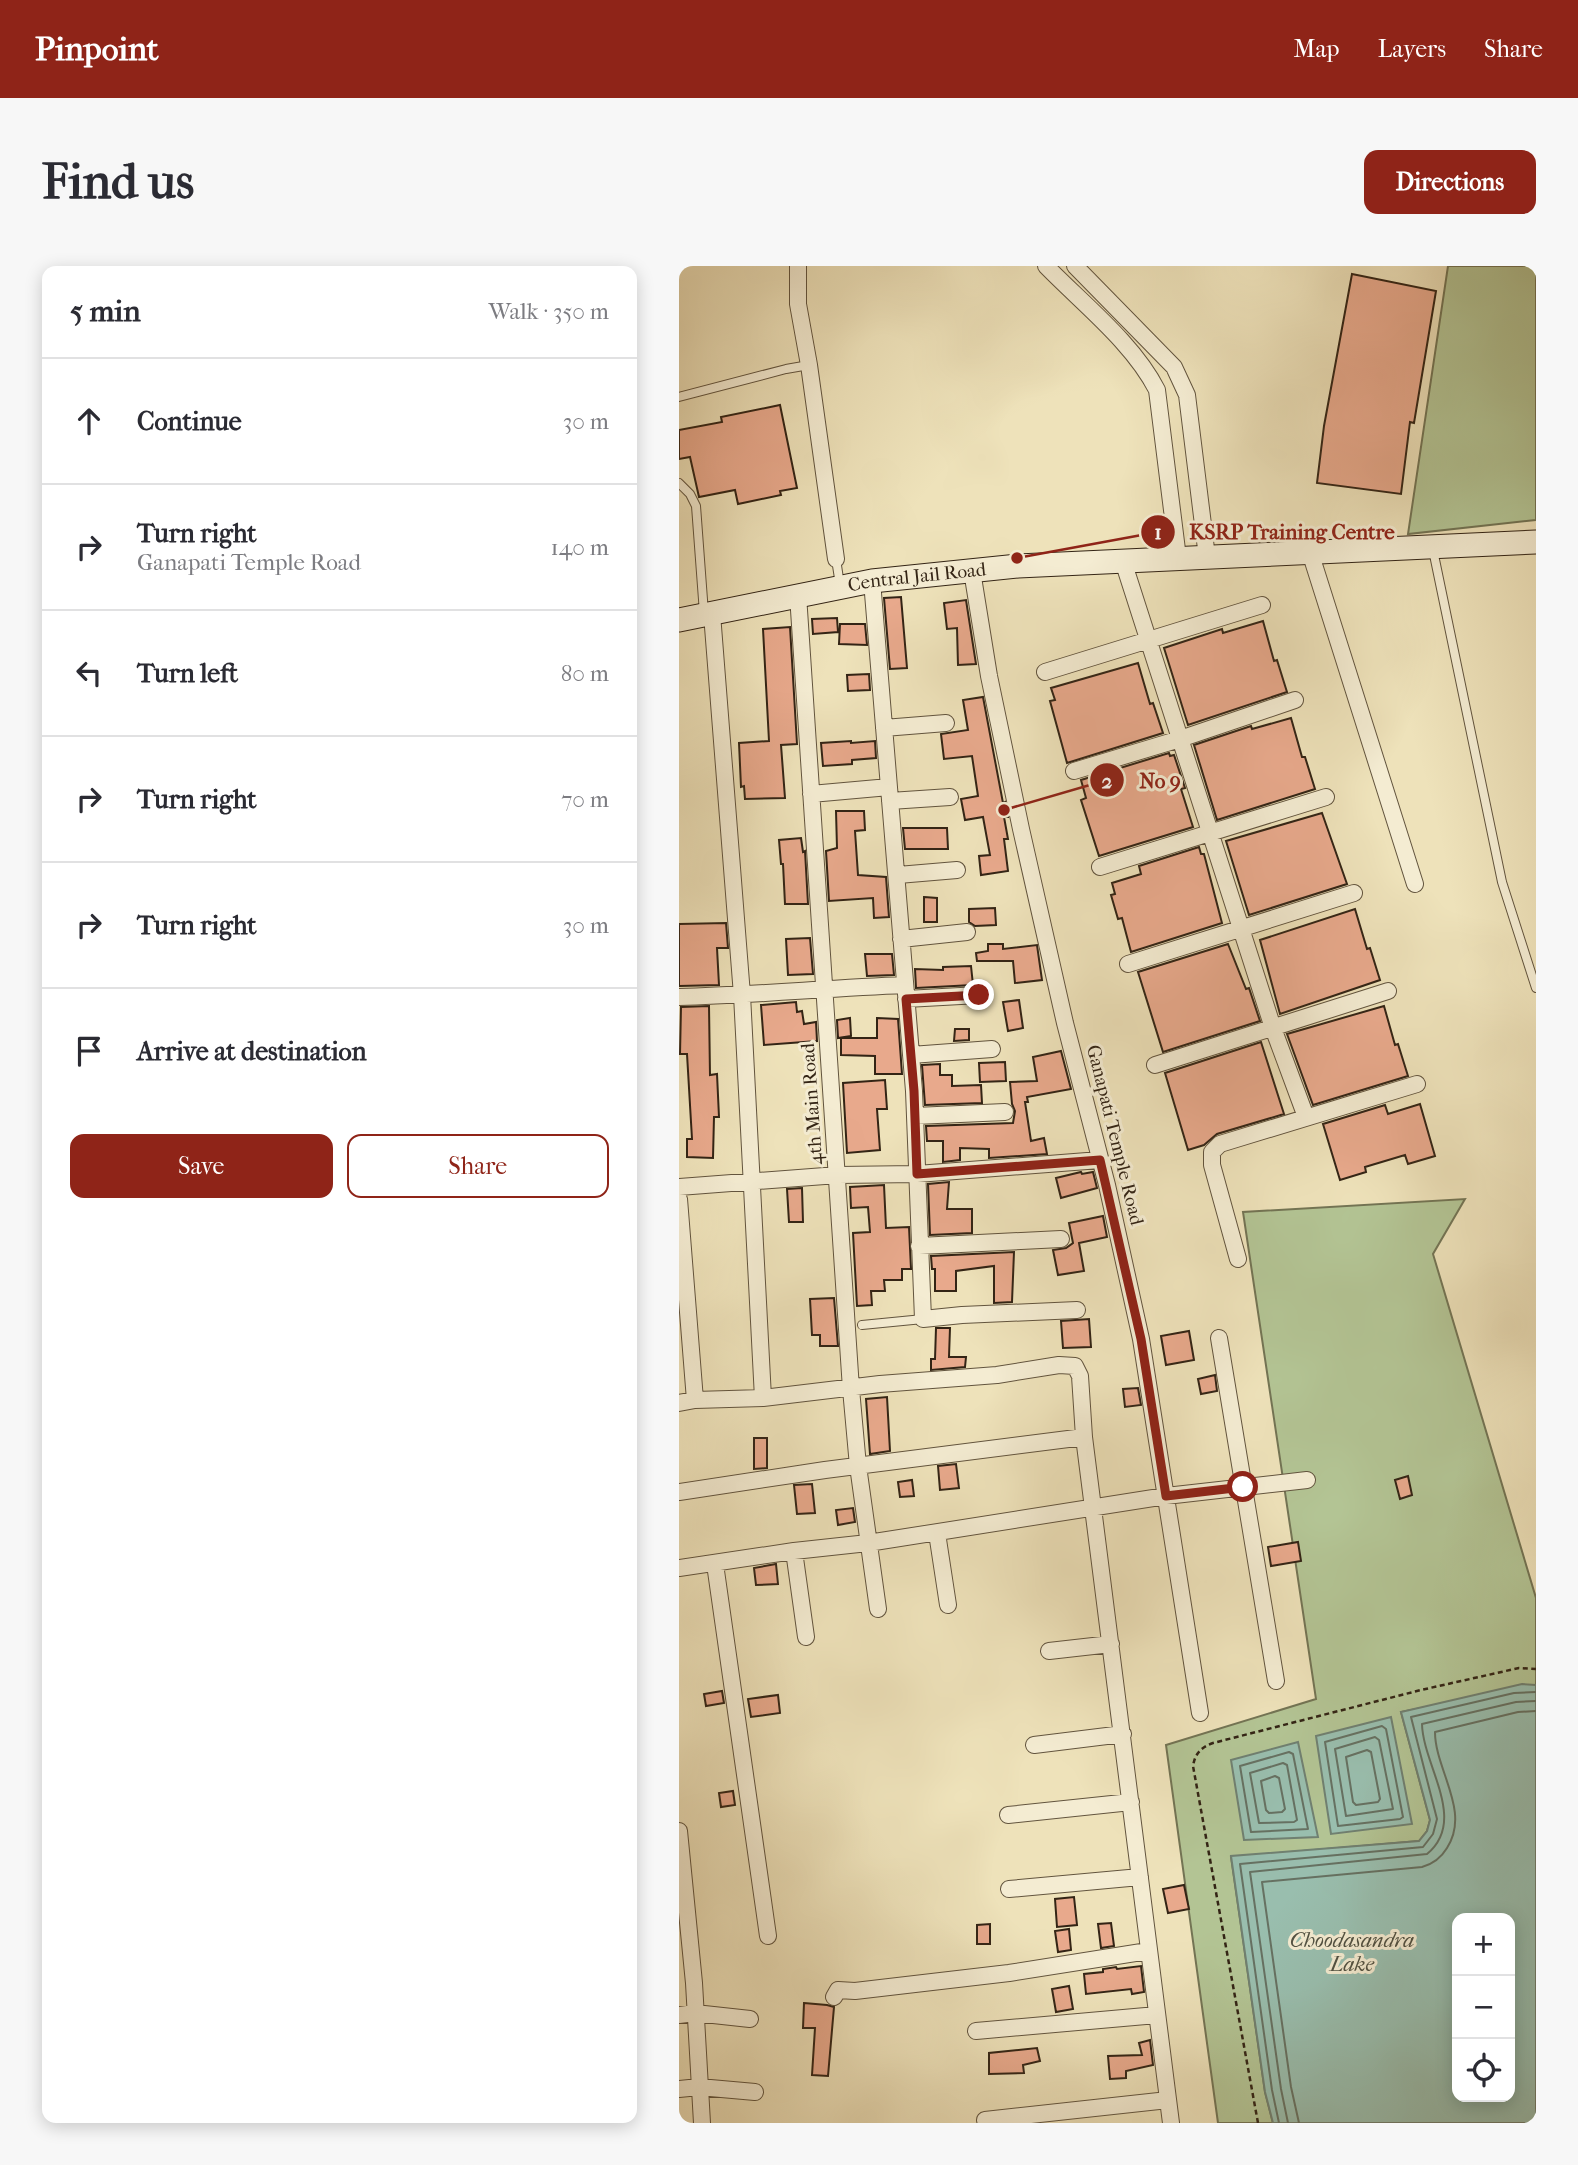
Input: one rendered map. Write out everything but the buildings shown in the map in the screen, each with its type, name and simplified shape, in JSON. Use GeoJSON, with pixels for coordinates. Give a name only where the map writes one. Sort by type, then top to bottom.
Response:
{"type":"FeatureCollection","features":[{"type":"Feature","properties":{"kind":"main road","name":"Central Jail Road"},"geometry":{"type":"LineString","coordinates":[[679,620],[872,581],[1018,566],[1536,542]]}},
{"type":"Feature","properties":{"kind":"street"},"geometry":{"type":"LineString","coordinates":[[798,266],[798,304],[837,559]]}},
{"type":"Feature","properties":{"kind":"street"},"geometry":{"type":"LineString","coordinates":[[1046,266],[1146,369],[1157,390],[1178,558]]}},
{"type":"Feature","properties":{"kind":"street"},"geometry":{"type":"LineString","coordinates":[[1075,266],[1174,367],[1187,395],[1207,557]]}},
{"type":"Feature","properties":{"kind":"street"},"geometry":{"type":"LineString","coordinates":[[1157,390],[1180,380]]}},
{"type":"Feature","properties":{"kind":"street"},"geometry":{"type":"LineString","coordinates":[[1310,552],[1415,884]]}},
{"type":"Feature","properties":{"kind":"street"},"geometry":{"type":"LineString","coordinates":[[1123,561],[1273,1028],[1306,1117]]}},
{"type":"Feature","properties":{"kind":"street","name":"Ganapati Temple Road"},"geometry":{"type":"LineString","coordinates":[[972,571],[989,676],[1021,829],[1141,1339],[1200,1713]]}},
{"type":"Feature","properties":{"kind":"street"},"geometry":{"type":"LineString","coordinates":[[872,581],[911,1055],[923,1319],[1077,1310]]}},
{"type":"Feature","properties":{"kind":"street","name":"4th Main Road"},"geometry":{"type":"LineString","coordinates":[[798,595],[851,1389],[858,1466],[878,1609]]}},
{"type":"Feature","properties":{"kind":"street"},"geometry":{"type":"LineString","coordinates":[[1045,672],[1148,638],[1262,605]]}},
{"type":"Feature","properties":{"kind":"street"},"geometry":{"type":"LineString","coordinates":[[708,614],[743,995],[763,1398]]}},
{"type":"Feature","properties":{"kind":"street"},"geometry":{"type":"LineString","coordinates":[[1074,771],[1295,700]]}},
{"type":"Feature","properties":{"kind":"street"},"geometry":{"type":"LineString","coordinates":[[884,728],[947,723]]}},
{"type":"Feature","properties":{"kind":"street"},"geometry":{"type":"LineString","coordinates":[[811,794],[950,797]]}},
{"type":"Feature","properties":{"kind":"street"},"geometry":{"type":"LineString","coordinates":[[1100,867],[1326,797]]}},
{"type":"Feature","properties":{"kind":"street"},"geometry":{"type":"LineString","coordinates":[[898,876],[957,870]]}},
{"type":"Feature","properties":{"kind":"street"},"geometry":{"type":"LineString","coordinates":[[1128,964],[1354,893]]}},
{"type":"Feature","properties":{"kind":"street"},"geometry":{"type":"LineString","coordinates":[[901,939],[967,932]]}},
{"type":"Feature","properties":{"kind":"street"},"geometry":{"type":"LineString","coordinates":[[679,997],[825,988],[979,995]]}},
{"type":"Feature","properties":{"kind":"street"},"geometry":{"type":"LineString","coordinates":[[1155,1065],[1388,991]]}},
{"type":"Feature","properties":{"kind":"street"},"geometry":{"type":"LineString","coordinates":[[911,1055],[992,1049]]}},
{"type":"Feature","properties":{"kind":"street"},"geometry":{"type":"LineString","coordinates":[[1238,1259],[1212,1165],[1212,1153],[1220,1144],[1417,1084]]}},
{"type":"Feature","properties":{"kind":"street"},"geometry":{"type":"LineString","coordinates":[[915,1116],[1005,1112]]}},
{"type":"Feature","properties":{"kind":"street"},"geometry":{"type":"LineString","coordinates":[[679,1187],[838,1175],[917,1174],[1100,1160]]}},
{"type":"Feature","properties":{"kind":"street"},"geometry":{"type":"LineString","coordinates":[[679,1199],[687,1402],[763,1398],[880,1384],[997,1375],[1059,1365],[1075,1366],[1080,1376],[1084,1437],[1171,2123]]}},
{"type":"Feature","properties":{"kind":"street"},"geometry":{"type":"LineString","coordinates":[[919,1246],[1061,1239]]}},
{"type":"Feature","properties":{"kind":"street"},"geometry":{"type":"LineString","coordinates":[[1219,1338],[1276,1681]]}},
{"type":"Feature","properties":{"kind":"street"},"geometry":{"type":"LineString","coordinates":[[679,1492],[1084,1437]]}},
{"type":"Feature","properties":{"kind":"street"},"geometry":{"type":"LineString","coordinates":[[679,1568],[794,1551],[868,1544],[1166,1496],[1307,1480]]}},
{"type":"Feature","properties":{"kind":"street"},"geometry":{"type":"LineString","coordinates":[[937,1533],[948,1605]]}},
{"type":"Feature","properties":{"kind":"street"},"geometry":{"type":"LineString","coordinates":[[794,1551],[806,1637]]}},
{"type":"Feature","properties":{"kind":"street"},"geometry":{"type":"LineString","coordinates":[[715,1564],[768,1936]]}},
{"type":"Feature","properties":{"kind":"street"},"geometry":{"type":"LineString","coordinates":[[1049,1651],[1111,1644]]}},
{"type":"Feature","properties":{"kind":"street"},"geometry":{"type":"LineString","coordinates":[[1034,1745],[1123,1734]]}},
{"type":"Feature","properties":{"kind":"street"},"geometry":{"type":"LineString","coordinates":[[1008,1815],[1131,1802]]}},
{"type":"Feature","properties":{"kind":"street"},"geometry":{"type":"LineString","coordinates":[[679,1831],[687,2014],[702,2123]]}},
{"type":"Feature","properties":{"kind":"street"},"geometry":{"type":"LineString","coordinates":[[1009,1889],[1140,1877]]}},
{"type":"Feature","properties":{"kind":"street"},"geometry":{"type":"LineString","coordinates":[[834,1997],[838,1990],[855,1991],[1009,1973],[1148,1951]]}},
{"type":"Feature","properties":{"kind":"street"},"geometry":{"type":"LineString","coordinates":[[687,2014],[750,2019]]}},
{"type":"Feature","properties":{"kind":"street"},"geometry":{"type":"LineString","coordinates":[[976,2031],[1157,2015]]}},
{"type":"Feature","properties":{"kind":"street"},"geometry":{"type":"LineString","coordinates":[[679,2089],[699,2087],[755,2092]]}},
{"type":"Feature","properties":{"kind":"street"},"geometry":{"type":"LineString","coordinates":[[985,2120],[1168,2100]]}},
{"type":"Feature","properties":{"kind":"lane"},"geometry":{"type":"LineString","coordinates":[[679,397],[809,365]]}},
{"type":"Feature","properties":{"kind":"lane"},"geometry":{"type":"LineString","coordinates":[[679,483],[690,494],[696,506],[708,614]]}},
{"type":"Feature","properties":{"kind":"lane"},"geometry":{"type":"LineString","coordinates":[[1432,547],[1502,882],[1536,988]]}},
{"type":"Feature","properties":{"kind":"lane"},"geometry":{"type":"LineString","coordinates":[[837,559],[840,588]]}},
{"type":"Feature","properties":{"kind":"lane"},"geometry":{"type":"LineString","coordinates":[[862,1325],[923,1319]]}},
{"type":"Feature","properties":{"kind":"path"},"geometry":{"type":"LineString","coordinates":[[1258,2123],[1193,1766],[1196,1755],[1213,1743],[1330,1713],[1518,1668],[1536,1669]]}},
{"type":"Feature","properties":{"kind":"shaded area"},"geometry":{"type":"Polygon","coordinates":[[[1448,266],[1536,266],[1536,520],[1408,534],[1448,266]]]}},
{"type":"Feature","properties":{"kind":"shaded area"},"geometry":{"type":"Polygon","coordinates":[[[1465,1199],[1433,1254],[1536,1598],[1536,1685],[1401,1712],[1430,1820],[1427,1831],[1419,1841],[1231,1857],[1265,2092],[1273,2123],[1218,2123],[1166,1745],[1316,1699],[1243,1212],[1465,1199]]]}},
{"type":"Feature","properties":{"kind":"water","name":"Choodasandra Lake"},"geometry":{"type":"Polygon","coordinates":[[[1522,1684],[1536,1685],[1536,2123],[1273,2123],[1265,2092],[1231,1856],[1419,1841],[1427,1831],[1430,1820],[1401,1712],[1522,1684]]]}},
{"type":"Feature","properties":{"kind":"water"},"geometry":{"type":"Polygon","coordinates":[[[1391,1717],[1412,1824],[1331,1834],[1316,1736],[1391,1717]]]}},
{"type":"Feature","properties":{"kind":"water"},"geometry":{"type":"Polygon","coordinates":[[[1298,1742],[1318,1837],[1244,1840],[1231,1760],[1298,1742]]]}},
{"type":"Feature","properties":{"kind":"place","name":"KSRP Training Centre"},"geometry":{"type":"Point","coordinates":[1017,558]}},
{"type":"Feature","properties":{"kind":"place","name":"No 9"},"geometry":{"type":"Point","coordinates":[1004,810]}},
{"type":"Feature","properties":{"kind":"route"},"geometry":{"type":"LineString","coordinates":[[979,995],[906,999],[914,1091],[917,1174],[1100,1160],[1141,1339],[1166,1496],[1243,1487]]}}]}
